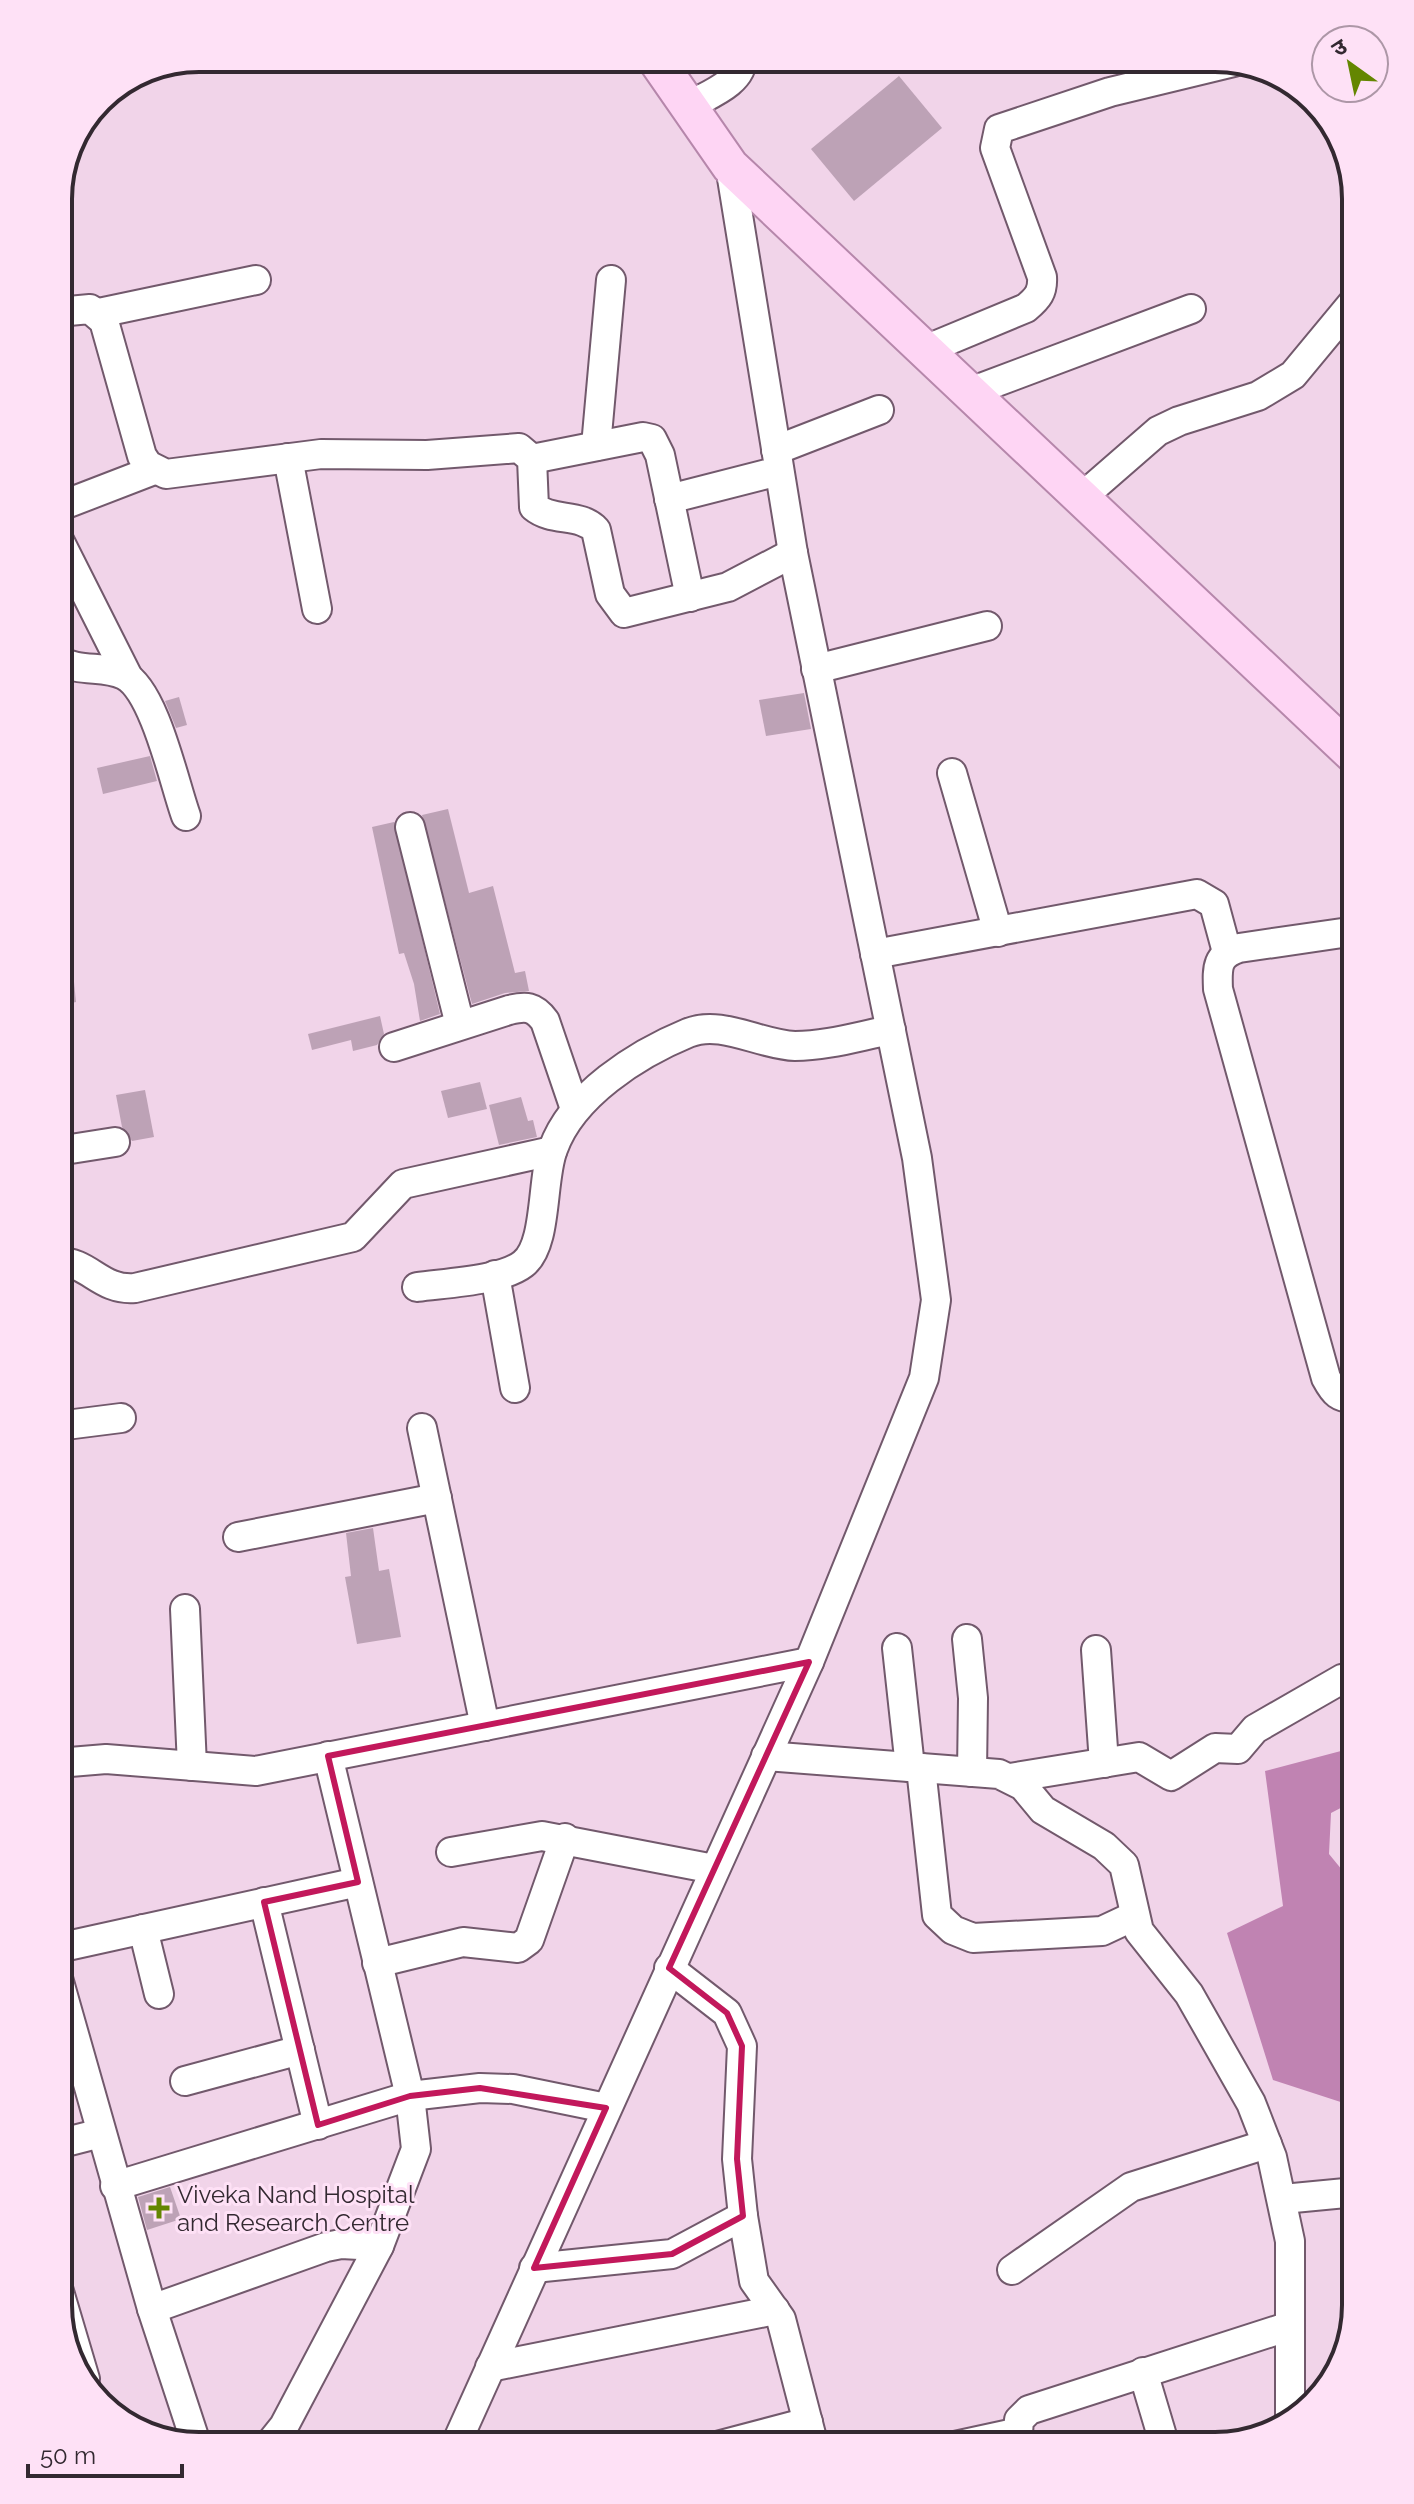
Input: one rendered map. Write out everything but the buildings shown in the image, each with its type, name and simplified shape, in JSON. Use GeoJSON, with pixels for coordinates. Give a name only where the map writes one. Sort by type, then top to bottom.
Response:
{"type":"FeatureCollection","features":[{"type":"Feature","properties":{"kind":"main road"},"geometry":{"type":"LineString","coordinates":[[665,72],[730,166],[1342,744]]}},
{"type":"Feature","properties":{"kind":"street"},"geometry":{"type":"LineString","coordinates":[[689,106],[734,79],[740,72]]}},
{"type":"Feature","properties":{"kind":"street"},"geometry":{"type":"LineString","coordinates":[[925,350],[1026,308],[1043,289],[1042,277],[995,148],[999,129],[1110,92],[1193,72]]}},
{"type":"Feature","properties":{"kind":"street"},"geometry":{"type":"LineString","coordinates":[[461,2432],[809,1662],[924,1378],[932,1341],[934,1284],[917,1158],[793,553],[730,166]]}},
{"type":"Feature","properties":{"kind":"street"},"geometry":{"type":"LineString","coordinates":[[72,309],[99,313],[256,280]]}},
{"type":"Feature","properties":{"kind":"street"},"geometry":{"type":"LineString","coordinates":[[596,446],[611,280]]}},
{"type":"Feature","properties":{"kind":"street"},"geometry":{"type":"LineString","coordinates":[[970,392],[1191,309]]}},
{"type":"Feature","properties":{"kind":"street"},"geometry":{"type":"LineString","coordinates":[[99,313],[110,334],[142,456],[154,470]]}},
{"type":"Feature","properties":{"kind":"street"},"geometry":{"type":"LineString","coordinates":[[1081,498],[1158,431],[1275,388],[1302,365],[1342,316]]}},
{"type":"Feature","properties":{"kind":"street"},"geometry":{"type":"LineString","coordinates":[[669,499],[778,461],[879,410]]}},
{"type":"Feature","properties":{"kind":"street"},"geometry":{"type":"LineString","coordinates":[[532,459],[643,437],[652,439],[657,444],[690,597]]}},
{"type":"Feature","properties":{"kind":"street"},"geometry":{"type":"LineString","coordinates":[[72,502],[154,470],[176,475],[288,458],[353,454],[427,455],[519,448],[532,459],[534,507],[555,517],[590,524],[596,530],[610,594],[618,608],[631,613],[728,587],[793,553]]}},
{"type":"Feature","properties":{"kind":"street"},"geometry":{"type":"LineString","coordinates":[[288,458],[317,609]]}},
{"type":"Feature","properties":{"kind":"street"},"geometry":{"type":"LineString","coordinates":[[72,566],[128,677]]}},
{"type":"Feature","properties":{"kind":"street"},"geometry":{"type":"LineString","coordinates":[[816,669],[987,626]]}},
{"type":"Feature","properties":{"kind":"street"},"geometry":{"type":"LineString","coordinates":[[72,668],[114,671],[128,677],[141,689],[186,816]]}},
{"type":"Feature","properties":{"kind":"street"},"geometry":{"type":"LineString","coordinates":[[952,773],[998,932]]}},
{"type":"Feature","properties":{"kind":"street"},"geometry":{"type":"LineString","coordinates":[[410,827],[460,1025]]}},
{"type":"Feature","properties":{"kind":"street"},"geometry":{"type":"LineString","coordinates":[[875,954],[1197,894],[1214,904],[1227,952]]}},
{"type":"Feature","properties":{"kind":"street"},"geometry":{"type":"LineString","coordinates":[[1342,933],[1272,941],[1227,952],[1217,968],[1218,989],[1326,1378],[1334,1392],[1342,1398]]}},
{"type":"Feature","properties":{"kind":"street"},"geometry":{"type":"LineString","coordinates":[[394,1047],[517,1008],[537,1010],[545,1021],[575,1109]]}},
{"type":"Feature","properties":{"kind":"street"},"geometry":{"type":"LineString","coordinates":[[417,1287],[495,1275],[521,1266],[533,1255],[552,1151],[575,1109],[646,1055],[704,1028],[797,1046],[891,1030]]}},
{"type":"Feature","properties":{"kind":"street"},"geometry":{"type":"LineString","coordinates":[[72,1149],[115,1142]]}},
{"type":"Feature","properties":{"kind":"street"},"geometry":{"type":"LineString","coordinates":[[72,1265],[80,1266],[109,1286],[135,1288],[353,1237],[403,1184],[552,1151]]}},
{"type":"Feature","properties":{"kind":"street"},"geometry":{"type":"LineString","coordinates":[[495,1275],[515,1388]]}},
{"type":"Feature","properties":{"kind":"street"},"geometry":{"type":"LineString","coordinates":[[72,1424],[121,1418]]}},
{"type":"Feature","properties":{"kind":"street"},"geometry":{"type":"LineString","coordinates":[[422,1428],[485,1726]]}},
{"type":"Feature","properties":{"kind":"street"},"geometry":{"type":"LineString","coordinates":[[238,1537],[437,1498]]}},
{"type":"Feature","properties":{"kind":"street"},"geometry":{"type":"LineString","coordinates":[[185,1609],[192,1766]]}},
{"type":"Feature","properties":{"kind":"street"},"geometry":{"type":"LineString","coordinates":[[967,1639],[973,1698],[972,1772]]}},
{"type":"Feature","properties":{"kind":"street"},"geometry":{"type":"LineString","coordinates":[[897,1648],[937,1915],[945,1925],[973,1938],[1081,1933],[1102,1931],[1134,1916]]}},
{"type":"Feature","properties":{"kind":"street"},"geometry":{"type":"LineString","coordinates":[[1096,1650],[1104,1763]]}},
{"type":"Feature","properties":{"kind":"street"},"geometry":{"type":"LineString","coordinates":[[72,1762],[106,1759],[256,1771],[809,1662]]}},
{"type":"Feature","properties":{"kind":"street"},"geometry":{"type":"LineString","coordinates":[[766,1756],[972,1772],[1010,1778],[1139,1757],[1171,1776],[1215,1748],[1238,1749],[1255,1729],[1342,1679]]}},
{"type":"Feature","properties":{"kind":"street"},"geometry":{"type":"LineString","coordinates":[[279,2432],[379,2246],[416,2149],[410,2096],[328,1756]]}},
{"type":"Feature","properties":{"kind":"street"},"geometry":{"type":"LineString","coordinates":[[1010,1778],[1058,1822],[1115,1854],[1130,1882],[1139,1931],[1200,2012],[1251,2103],[1283,2199],[1290,2241],[1290,2408]]}},
{"type":"Feature","properties":{"kind":"street"},"geometry":{"type":"LineString","coordinates":[[451,1852],[528,1836],[565,1838],[714,1869]]}},
{"type":"Feature","properties":{"kind":"street"},"geometry":{"type":"LineString","coordinates":[[377,1963],[463,1942],[518,1948],[529,1940],[565,1838]]}},
{"type":"Feature","properties":{"kind":"street"},"geometry":{"type":"LineString","coordinates":[[72,1945],[358,1882]]}},
{"type":"Feature","properties":{"kind":"street"},"geometry":{"type":"LineString","coordinates":[[264,1902],[318,2125]]}},
{"type":"Feature","properties":{"kind":"street"},"geometry":{"type":"LineString","coordinates":[[143,1929],[159,1994]]}},
{"type":"Feature","properties":{"kind":"street"},"geometry":{"type":"LineString","coordinates":[[669,1968],[727,2013],[742,2046],[737,2159],[754,2281],[781,2319],[810,2432]]}},
{"type":"Feature","properties":{"kind":"street"},"geometry":{"type":"LineString","coordinates":[[72,2042],[192,2432]]}},
{"type":"Feature","properties":{"kind":"street"},"geometry":{"type":"LineString","coordinates":[[185,2081],[300,2050]]}},
{"type":"Feature","properties":{"kind":"street"},"geometry":{"type":"LineString","coordinates":[[115,2186],[410,2096],[480,2088],[513,2089],[606,2108]]}},
{"type":"Feature","properties":{"kind":"street"},"geometry":{"type":"LineString","coordinates":[[72,2140],[101,2133]]}},
{"type":"Feature","properties":{"kind":"street"},"geometry":{"type":"LineString","coordinates":[[1012,2270],[1131,2187],[1267,2144]]}},
{"type":"Feature","properties":{"kind":"street"},"geometry":{"type":"LineString","coordinates":[[1283,2199],[1342,2193]]}},
{"type":"Feature","properties":{"kind":"street"},"geometry":{"type":"LineString","coordinates":[[534,2268],[672,2254],[743,2216]]}},
{"type":"Feature","properties":{"kind":"street"},"geometry":{"type":"LineString","coordinates":[[152,2309],[326,2247],[341,2244],[379,2246]]}},
{"type":"Feature","properties":{"kind":"street"},"geometry":{"type":"LineString","coordinates":[[490,2367],[775,2310]]}},
{"type":"Feature","properties":{"kind":"street"},"geometry":{"type":"LineString","coordinates":[[1017,2432],[1019,2420],[1029,2410],[1290,2326]]}},
{"type":"Feature","properties":{"kind":"street"},"geometry":{"type":"LineString","coordinates":[[1143,2372],[1161,2432]]}},
{"type":"Feature","properties":{"kind":"highlighted area"},"geometry":{"type":"Polygon","coordinates":[[[809,1662],[669,1968],[727,2013],[742,2046],[737,2159],[743,2216],[672,2254],[534,2268],[606,2108],[480,2088],[410,2096],[318,2125],[264,1902],[358,1882],[328,1756],[809,1662]]]}},
{"type":"Feature","properties":{"kind":"shaded area"},"geometry":{"type":"Polygon","coordinates":[[[1342,1751],[1342,1807],[1331,1813],[1329,1854],[1342,1870],[1342,2102],[1273,2080],[1227,1933],[1283,1906],[1265,1771],[1342,1751]]]}},
{"type":"Feature","properties":{"kind":"place","name":"Viveka Nand Hospital and Research Centre"},"geometry":{"type":"Point","coordinates":[159,2208]}}]}
